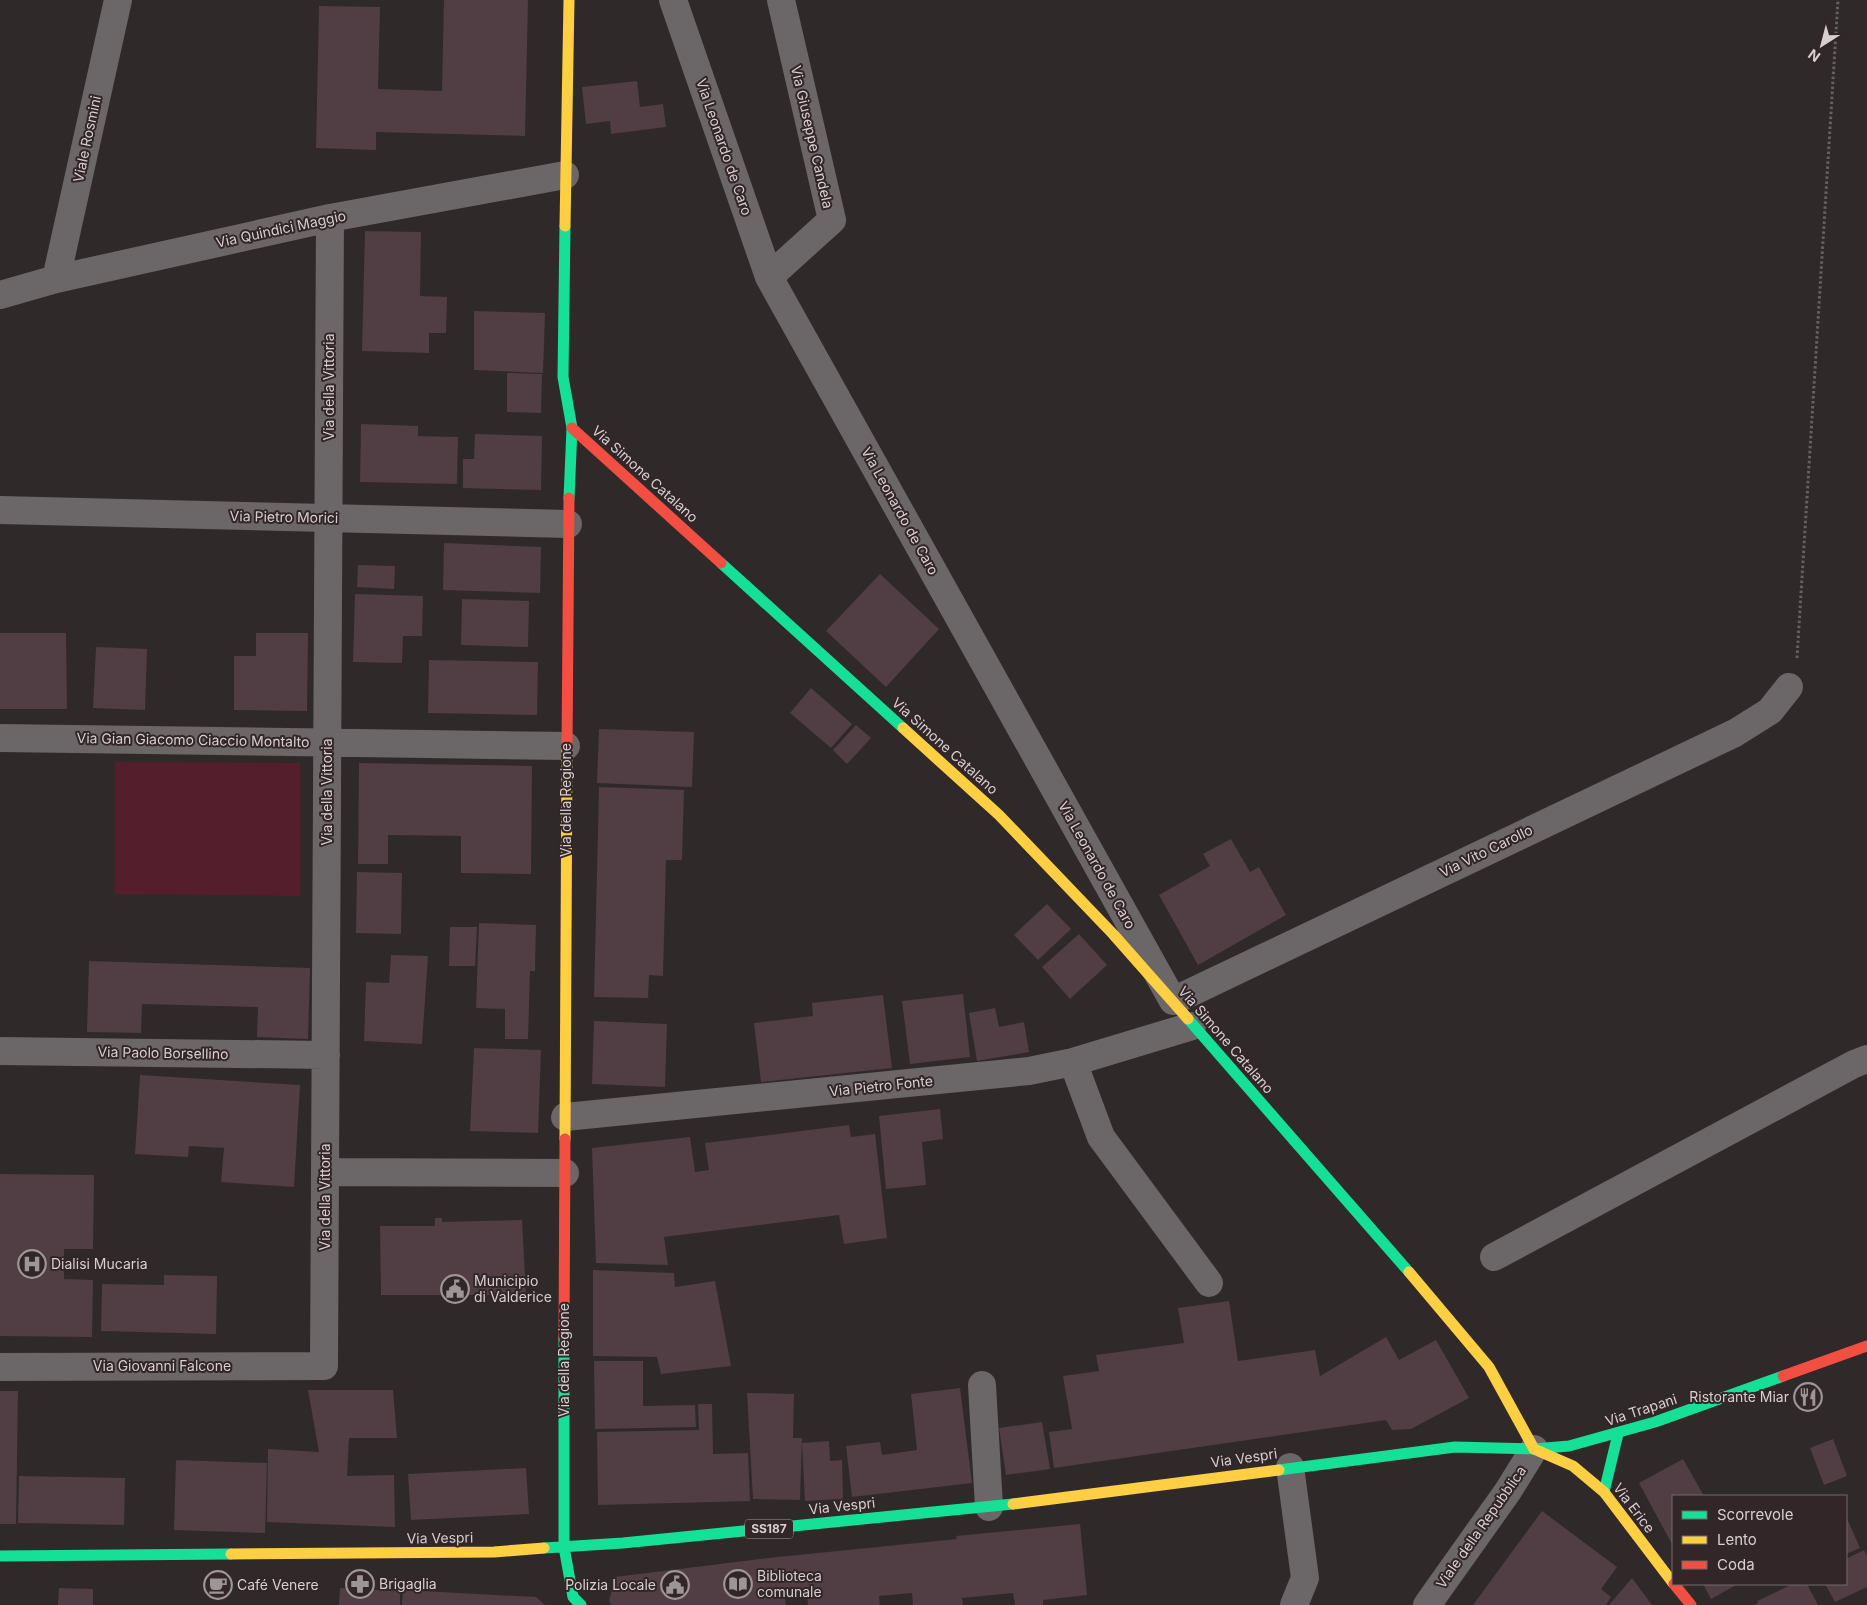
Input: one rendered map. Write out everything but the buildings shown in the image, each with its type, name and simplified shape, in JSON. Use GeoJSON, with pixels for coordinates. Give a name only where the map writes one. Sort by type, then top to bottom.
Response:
{"type":"FeatureCollection","features":[{"type":"Feature","properties":{"kind":"main road","name":"Via Simone Catalano"},"geometry":{"type":"LineString","coordinates":[[569,0],[563,377],[572,428],[999,815],[1113,934],[1434,1300],[1489,1367],[1534,1449]]}},
{"type":"Feature","properties":{"kind":"main road","name":"Via della Regione"},"geometry":{"type":"LineString","coordinates":[[572,428],[568,524],[566,746],[564,1547],[573,1597],[581,1605]]}},
{"type":"Feature","properties":{"kind":"main road","name":"Via Trapani"},"geometry":{"type":"LineString","coordinates":[[1534,1449],[1569,1446],[1618,1434],[1867,1346]]}},
{"type":"Feature","properties":{"kind":"main road"},"geometry":{"type":"LineString","coordinates":[[1604,1492],[1618,1434]]}},
{"type":"Feature","properties":{"kind":"main road","name":"Via Vespri"},"geometry":{"type":"LineString","coordinates":[[0,1556],[494,1552],[989,1507],[1455,1447],[1534,1449]]}},
{"type":"Feature","properties":{"kind":"main road","name":"Via Erice"},"geometry":{"type":"LineString","coordinates":[[1534,1449],[1573,1466],[1604,1492],[1672,1583]]}},
{"type":"Feature","properties":{"kind":"main road","name":"Via Erice"},"geometry":{"type":"LineString","coordinates":[[1674,1585],[1691,1605]]}},
{"type":"Feature","properties":{"kind":"street","name":"Viale Rosmini"},"geometry":{"type":"LineString","coordinates":[[56,279],[118,0]]}},
{"type":"Feature","properties":{"kind":"street","name":"Via Leonardo de Caro"},"geometry":{"type":"LineString","coordinates":[[673,0],[769,276],[1173,1001]]}},
{"type":"Feature","properties":{"kind":"street","name":"Via Giuseppe Candela"},"geometry":{"type":"LineString","coordinates":[[769,276],[832,220],[781,0]]}},
{"type":"Feature","properties":{"kind":"street","name":"Via Quindici Maggio"},"geometry":{"type":"LineString","coordinates":[[0,295],[56,279],[330,218],[565,175]]}},
{"type":"Feature","properties":{"kind":"street","name":"Via della Vittoria"},"geometry":{"type":"LineString","coordinates":[[324,1366],[330,218]]}},
{"type":"Feature","properties":{"kind":"street","name":"Via Pietro Morici"},"geometry":{"type":"LineString","coordinates":[[0,510],[568,524]]}},
{"type":"Feature","properties":{"kind":"street","name":"Via Vito Carollo"},"geometry":{"type":"LineString","coordinates":[[1173,1001],[1735,733],[1770,711],[1789,687]]}},
{"type":"Feature","properties":{"kind":"street","name":"Via Gian Giacomo Ciaccio Montalto"},"geometry":{"type":"LineString","coordinates":[[0,738],[566,746]]}},
{"type":"Feature","properties":{"kind":"street","name":"Via Pietro Fonte"},"geometry":{"type":"LineString","coordinates":[[564,1117],[1029,1071],[1073,1062],[1192,1026]]}},
{"type":"Feature","properties":{"kind":"street","name":"Via Paolo Borsellino"},"geometry":{"type":"LineString","coordinates":[[0,1051],[326,1055]]}},
{"type":"Feature","properties":{"kind":"street"},"geometry":{"type":"LineString","coordinates":[[1494,1257],[1867,1059]]}},
{"type":"Feature","properties":{"kind":"street"},"geometry":{"type":"LineString","coordinates":[[1073,1062],[1101,1137],[1209,1283]]}},
{"type":"Feature","properties":{"kind":"street"},"geometry":{"type":"LineString","coordinates":[[325,1172],[565,1173]]}},
{"type":"Feature","properties":{"kind":"street","name":"Via Giovanni Falcone"},"geometry":{"type":"LineString","coordinates":[[0,1367],[324,1366]]}},
{"type":"Feature","properties":{"kind":"street"},"geometry":{"type":"LineString","coordinates":[[982,1385],[989,1507]]}},
{"type":"Feature","properties":{"kind":"street","name":"Viale della Repubblica"},"geometry":{"type":"LineString","coordinates":[[1427,1605],[1508,1491],[1534,1449]]}},
{"type":"Feature","properties":{"kind":"street"},"geometry":{"type":"LineString","coordinates":[[1290,1467],[1305,1578],[1294,1605]]}},
{"type":"Feature","properties":{"kind":"path"},"geometry":{"type":"LineString","coordinates":[[1789,687],[1799,651],[1838,0]]}},
{"type":"Feature","properties":{"kind":"shaded area"},"geometry":{"type":"Polygon","coordinates":[[[115,762],[300,763],[300,896],[115,894],[115,762]]]}},
{"type":"Feature","properties":{"kind":"traffic: fast"},"geometry":{"type":"LineString","coordinates":[[565,226],[563,377],[572,428],[569,498]]}},
{"type":"Feature","properties":{"kind":"traffic: fast"},"geometry":{"type":"LineString","coordinates":[[721,563],[903,728]]}},
{"type":"Feature","properties":{"kind":"traffic: fast"},"geometry":{"type":"LineString","coordinates":[[1188,1019],[1409,1272]]}},
{"type":"Feature","properties":{"kind":"traffic: fast"},"geometry":{"type":"LineString","coordinates":[[564,1338],[564,1547],[573,1597],[581,1605]]}},
{"type":"Feature","properties":{"kind":"traffic: fast"},"geometry":{"type":"LineString","coordinates":[[1279,1470],[1455,1447],[1534,1449],[1569,1446],[1655,1422],[1783,1376]]}},
{"type":"Feature","properties":{"kind":"traffic: fast"},"geometry":{"type":"LineString","coordinates":[[1604,1492],[1618,1434]]}},
{"type":"Feature","properties":{"kind":"traffic: fast"},"geometry":{"type":"LineString","coordinates":[[544,1548],[623,1543],[1013,1504]]}},
{"type":"Feature","properties":{"kind":"traffic: fast"},"geometry":{"type":"LineString","coordinates":[[0,1556],[231,1554]]}},
{"type":"Feature","properties":{"kind":"traffic: slow"},"geometry":{"type":"LineString","coordinates":[[565,226],[569,0]]}},
{"type":"Feature","properties":{"kind":"traffic: slow"},"geometry":{"type":"LineString","coordinates":[[903,728],[999,815],[1113,934],[1188,1019]]}},
{"type":"Feature","properties":{"kind":"traffic: slow"},"geometry":{"type":"LineString","coordinates":[[565,1139],[567,749]]}},
{"type":"Feature","properties":{"kind":"traffic: slow"},"geometry":{"type":"LineString","coordinates":[[1409,1272],[1489,1367],[1534,1449],[1573,1466],[1604,1492],[1672,1582]]}},
{"type":"Feature","properties":{"kind":"traffic: slow"},"geometry":{"type":"LineString","coordinates":[[1013,1504],[1279,1470]]}},
{"type":"Feature","properties":{"kind":"traffic: slow"},"geometry":{"type":"LineString","coordinates":[[231,1554],[494,1552],[544,1548]]}},
{"type":"Feature","properties":{"kind":"traffic: jam"},"geometry":{"type":"LineString","coordinates":[[572,428],[721,563]]}},
{"type":"Feature","properties":{"kind":"traffic: jam"},"geometry":{"type":"LineString","coordinates":[[567,749],[569,498]]}},
{"type":"Feature","properties":{"kind":"traffic: jam"},"geometry":{"type":"LineString","coordinates":[[564,1338],[565,1139]]}},
{"type":"Feature","properties":{"kind":"traffic: jam"},"geometry":{"type":"LineString","coordinates":[[1783,1376],[1867,1346]]}},
{"type":"Feature","properties":{"kind":"traffic: jam"},"geometry":{"type":"LineString","coordinates":[[1675,1585],[1691,1605]]}},
{"type":"Feature","properties":{"kind":"place","name":"Dialisi Mucaria"},"geometry":{"type":"Point","coordinates":[32,1264]}},
{"type":"Feature","properties":{"kind":"place","name":"Municipio di Valderice"},"geometry":{"type":"Point","coordinates":[455,1289]}},
{"type":"Feature","properties":{"kind":"place","name":"Ristorante Miar"},"geometry":{"type":"Point","coordinates":[1808,1397]}},
{"type":"Feature","properties":{"kind":"place","name":"Brigaglia"},"geometry":{"type":"Point","coordinates":[360,1584]}},
{"type":"Feature","properties":{"kind":"place","name":"Biblioteca comunale"},"geometry":{"type":"Point","coordinates":[738,1584]}},
{"type":"Feature","properties":{"kind":"place","name":"Café Venere"},"geometry":{"type":"Point","coordinates":[218,1585]}},
{"type":"Feature","properties":{"kind":"place","name":"Polizia Locale"},"geometry":{"type":"Point","coordinates":[675,1585]}}]}
